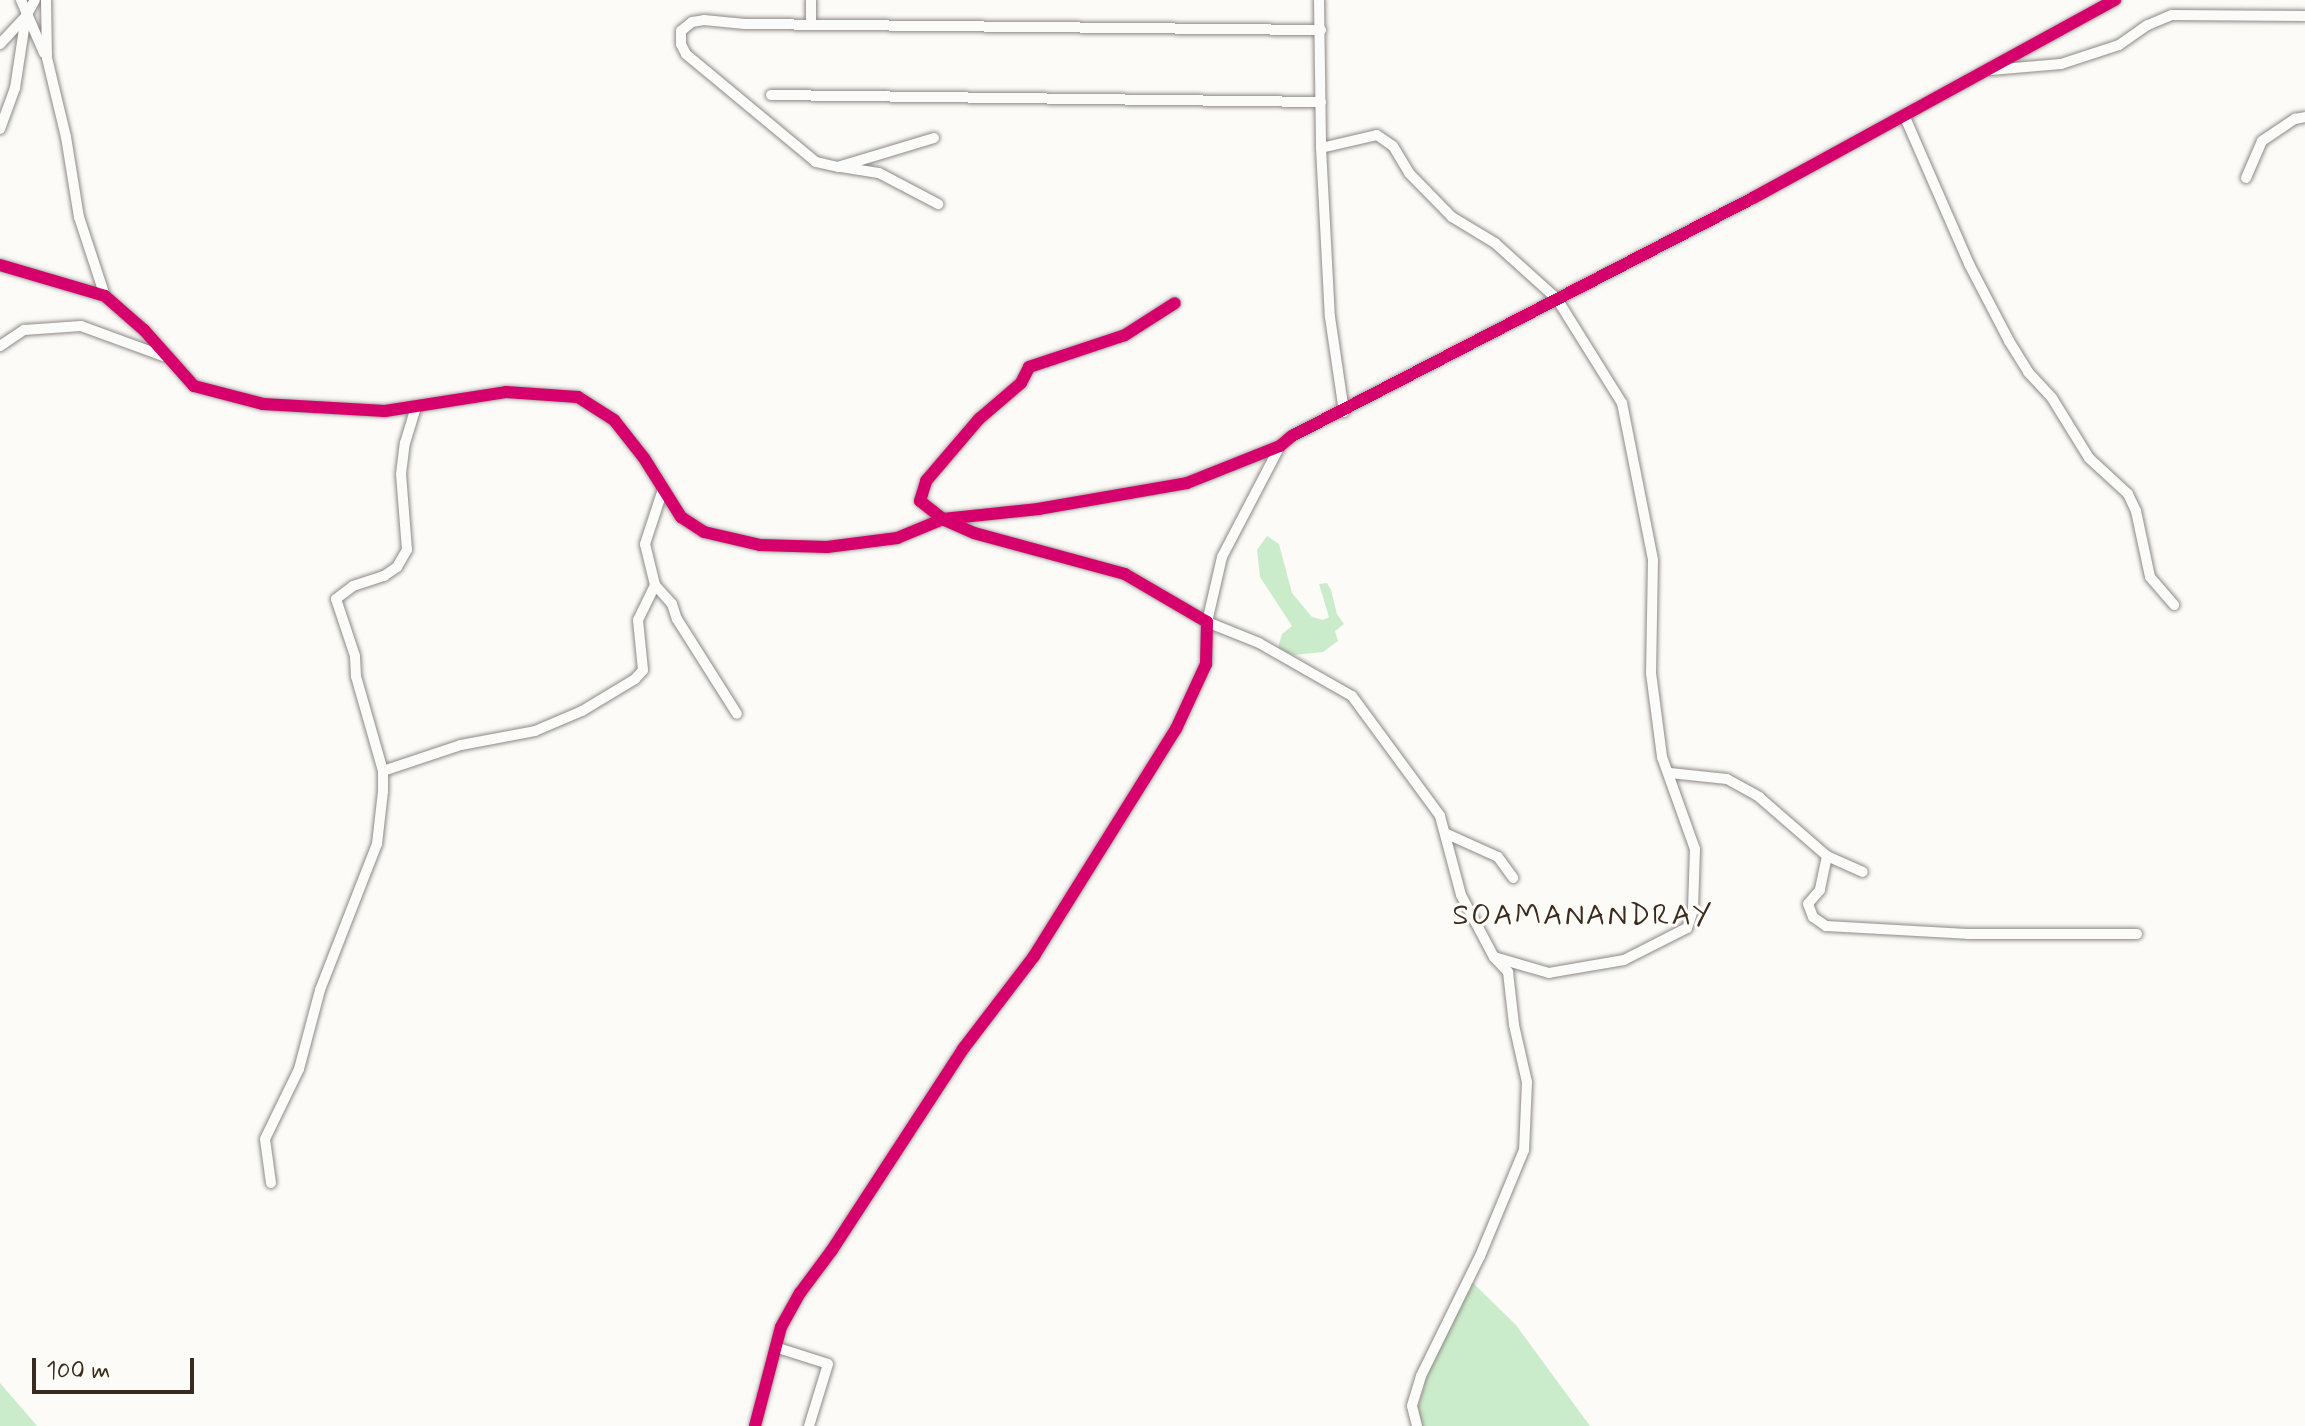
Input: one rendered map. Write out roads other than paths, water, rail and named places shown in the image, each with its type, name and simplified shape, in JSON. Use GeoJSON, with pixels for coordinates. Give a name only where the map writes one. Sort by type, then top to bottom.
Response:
{"type":"FeatureCollection","features":[{"type":"Feature","properties":{"kind":"street"},"geometry":{"type":"LineString","coordinates":[[21,0],[47,58]]}},
{"type":"Feature","properties":{"kind":"street"},"geometry":{"type":"LineString","coordinates":[[0,44],[26,16],[35,0]]}},
{"type":"Feature","properties":{"kind":"street"},"geometry":{"type":"LineString","coordinates":[[46,0],[47,58],[66,137],[79,217],[105,296]]}},
{"type":"Feature","properties":{"kind":"street"},"geometry":{"type":"LineString","coordinates":[[811,0],[811,25]]}},
{"type":"Feature","properties":{"kind":"street"},"geometry":{"type":"LineString","coordinates":[[1319,0],[1321,148],[1330,317],[1344,412]]}},
{"type":"Feature","properties":{"kind":"street"},"geometry":{"type":"LineString","coordinates":[[0,265],[105,296],[144,330],[164,357],[194,386],[263,404],[330,411],[385,411],[506,392],[578,397],[614,420],[644,458],[681,517],[704,532],[760,545],[827,547],[897,538],[943,519],[1038,509],[1187,483],[1280,446],[1292,436],[1344,412],[2115,0]]}},
{"type":"Feature","properties":{"kind":"street"},"geometry":{"type":"LineString","coordinates":[[1985,70],[2061,64],[2119,45],[2148,25],[2172,15],[2305,16]]}},
{"type":"Feature","properties":{"kind":"street"},"geometry":{"type":"LineString","coordinates":[[0,129],[15,88],[26,16]]}},
{"type":"Feature","properties":{"kind":"street"},"geometry":{"type":"LineString","coordinates":[[938,204],[879,173],[816,162],[686,54],[681,44],[681,31],[692,22],[1321,30]]}},
{"type":"Feature","properties":{"kind":"street"},"geometry":{"type":"LineString","coordinates":[[771,95],[1321,102]]}},
{"type":"Feature","properties":{"kind":"street"},"geometry":{"type":"LineString","coordinates":[[1904,115],[1969,264],[2009,341],[2028,372],[2052,398],[2089,458],[2128,494],[2136,511],[2150,577],[2174,605]]}},
{"type":"Feature","properties":{"kind":"street"},"geometry":{"type":"LineString","coordinates":[[2246,178],[2262,141],[2295,119],[2305,117]]}},
{"type":"Feature","properties":{"kind":"street"},"geometry":{"type":"LineString","coordinates":[[1321,148],[1377,135],[1393,146],[1409,173],[1452,217],[1495,243],[1557,299],[1622,403],[1653,560],[1651,673],[1662,757],[1695,849],[1693,910],[1687,928],[1624,960],[1549,973],[1494,957]]}},
{"type":"Feature","properties":{"kind":"street"},"geometry":{"type":"LineString","coordinates":[[838,167],[934,138]]}},
{"type":"Feature","properties":{"kind":"street"},"geometry":{"type":"LineString","coordinates":[[1175,303],[1125,335],[1029,367],[1021,383],[979,419],[926,481],[920,501],[943,519],[974,533],[1125,574],[1207,622],[1259,643],[1352,696],[1440,816],[1461,895],[1494,957],[1508,972],[1514,1025],[1527,1082],[1524,1150],[1480,1256],[1421,1376],[1412,1406],[1417,1426]]}},
{"type":"Feature","properties":{"kind":"street"},"geometry":{"type":"LineString","coordinates":[[0,346],[24,330],[81,326],[164,357]]}},
{"type":"Feature","properties":{"kind":"street"},"geometry":{"type":"LineString","coordinates":[[271,1183],[265,1139],[299,1069],[320,990],[351,918],[377,844],[383,771],[356,676],[355,656],[336,599],[353,586],[384,576],[397,567],[407,550],[401,474],[405,443],[416,406]]}},
{"type":"Feature","properties":{"kind":"street"},"geometry":{"type":"LineString","coordinates":[[755,1426],[778,1348],[781,1327],[800,1293],[832,1250],[963,1049],[1034,956],[1176,729],[1206,664],[1207,622],[1222,557],[1280,446]]}},
{"type":"Feature","properties":{"kind":"street"},"geometry":{"type":"LineString","coordinates":[[663,489],[645,544],[655,585],[672,604],[680,624],[737,714]]}},
{"type":"Feature","properties":{"kind":"street"},"geometry":{"type":"LineString","coordinates":[[383,771],[461,745],[535,731],[582,711],[635,679],[643,670],[638,620],[655,585]]}},
{"type":"Feature","properties":{"kind":"street"},"geometry":{"type":"LineString","coordinates":[[1670,773],[1727,779],[1759,797],[1827,856],[1863,872]]}},
{"type":"Feature","properties":{"kind":"street"},"geometry":{"type":"LineString","coordinates":[[1447,834],[1498,857],[1513,878]]}},
{"type":"Feature","properties":{"kind":"street"},"geometry":{"type":"LineString","coordinates":[[1827,856],[1820,890],[1808,904],[1813,917],[1826,926],[1967,934],[2137,934]]}},
{"type":"Feature","properties":{"kind":"street"},"geometry":{"type":"LineString","coordinates":[[778,1348],[828,1364],[809,1426]]}},
{"type":"Feature","properties":{"kind":"district","name":"SOAMANANDRAY"},"geometry":{"type":"Point","coordinates":[1583,916]}}]}
